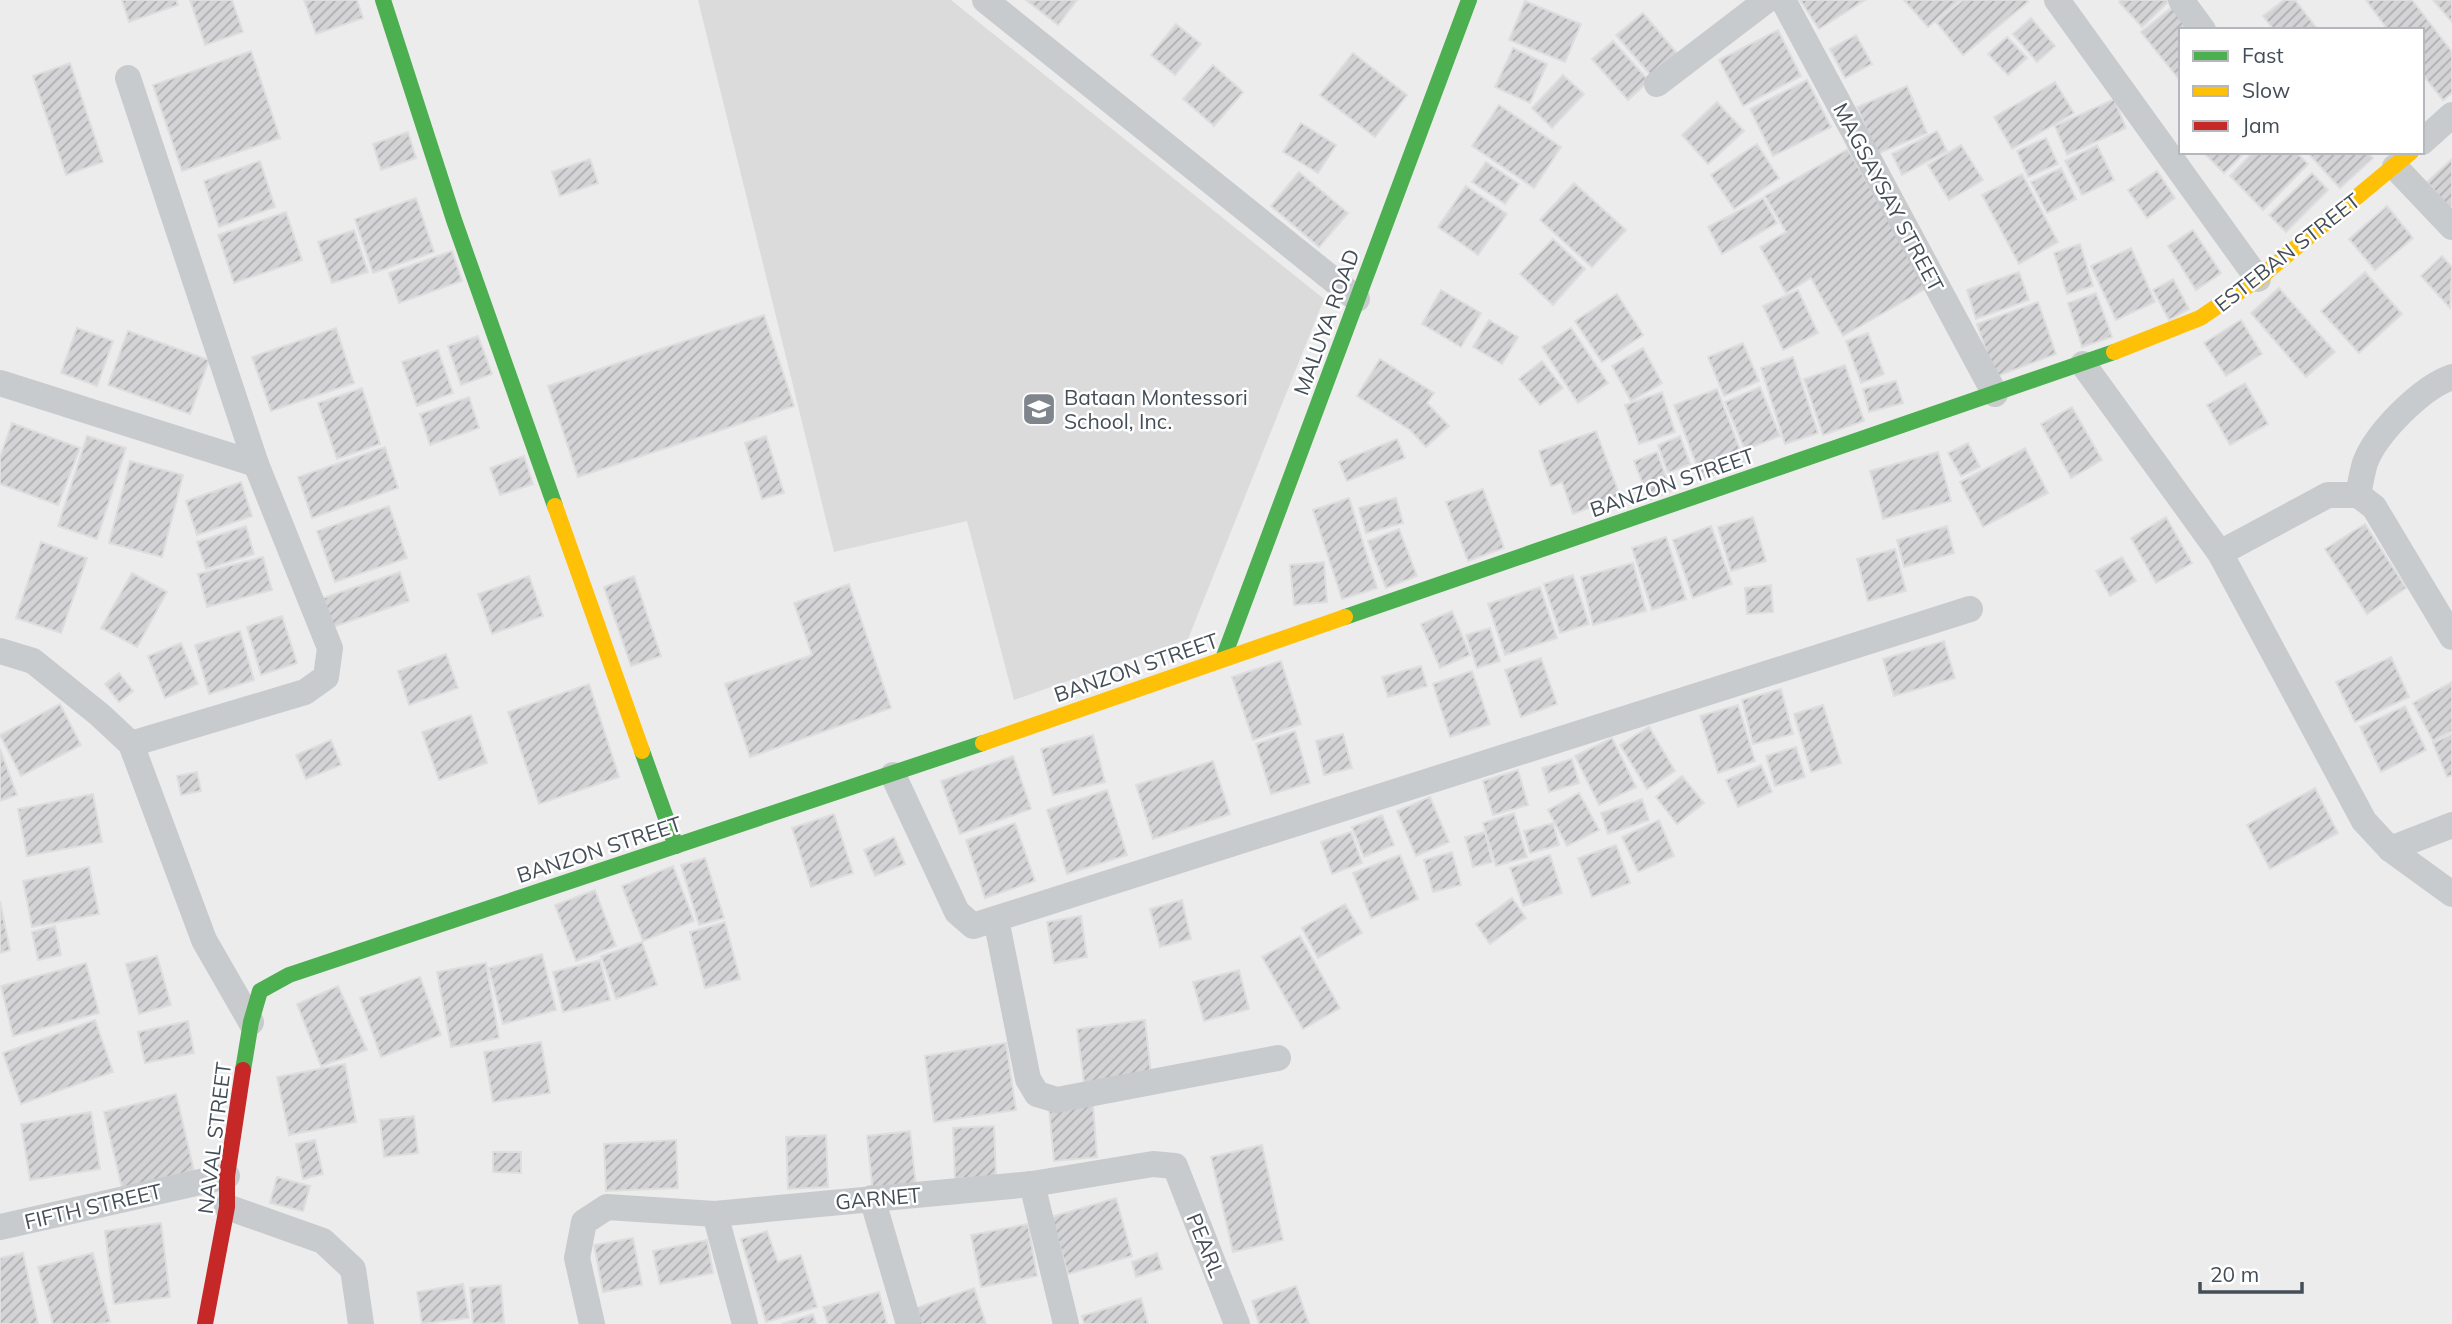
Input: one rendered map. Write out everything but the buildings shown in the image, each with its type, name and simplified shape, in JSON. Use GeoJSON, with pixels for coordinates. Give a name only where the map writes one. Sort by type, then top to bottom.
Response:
{"type":"FeatureCollection","features":[{"type":"Feature","properties":{"kind":"street"},"geometry":{"type":"LineString","coordinates":[[383,0],[454,220],[676,846]]}},
{"type":"Feature","properties":{"kind":"street"},"geometry":{"type":"LineString","coordinates":[[985,0],[1357,299]]}},
{"type":"Feature","properties":{"kind":"street","name":"MALUYA ROAD"},"geometry":{"type":"LineString","coordinates":[[1223,659],[1469,0]]}},
{"type":"Feature","properties":{"kind":"street"},"geometry":{"type":"LineString","coordinates":[[1657,84],[1767,0]]}},
{"type":"Feature","properties":{"kind":"street","name":"MAGSAYSAY STREET"},"geometry":{"type":"LineString","coordinates":[[1783,0],[1995,394]]}},
{"type":"Feature","properties":{"kind":"street"},"geometry":{"type":"LineString","coordinates":[[2057,0],[2258,279]]}},
{"type":"Feature","properties":{"kind":"street"},"geometry":{"type":"LineString","coordinates":[[2181,0],[2202,28]]}},
{"type":"Feature","properties":{"kind":"street"},"geometry":{"type":"LineString","coordinates":[[128,78],[256,464],[330,648],[326,677],[305,692],[131,744]]}},
{"type":"Feature","properties":{"kind":"street"},"geometry":{"type":"LineString","coordinates":[[2424,140],[2452,115]]}},
{"type":"Feature","properties":{"kind":"street"},"geometry":{"type":"LineString","coordinates":[[2403,160],[2452,227]]}},
{"type":"Feature","properties":{"kind":"street","name":"ESTEBAN STREET"},"geometry":{"type":"LineString","coordinates":[[1995,394],[2200,318],[2258,279],[2403,160]]}},
{"type":"Feature","properties":{"kind":"street"},"geometry":{"type":"LineString","coordinates":[[2082,363],[2220,553],[2364,821],[2390,849],[2452,894]]}},
{"type":"Feature","properties":{"kind":"street"},"geometry":{"type":"LineString","coordinates":[[2358,495],[2365,462],[2377,441],[2408,406],[2443,380],[2452,377]]}},
{"type":"Feature","properties":{"kind":"street"},"geometry":{"type":"LineString","coordinates":[[0,383],[256,464]]}},
{"type":"Feature","properties":{"kind":"street","name":"BANZON STREET"},"geometry":{"type":"LineString","coordinates":[[289,975],[892,775],[1995,394]]}},
{"type":"Feature","properties":{"kind":"street"},"geometry":{"type":"LineString","coordinates":[[2220,553],[2328,495],[2358,495],[2374,507],[2452,637]]}},
{"type":"Feature","properties":{"kind":"street"},"geometry":{"type":"LineString","coordinates":[[892,775],[957,912],[973,926],[1970,609]]}},
{"type":"Feature","properties":{"kind":"street"},"geometry":{"type":"LineString","coordinates":[[0,651],[33,661],[131,744],[204,940],[251,1022]]}},
{"type":"Feature","properties":{"kind":"street"},"geometry":{"type":"LineString","coordinates":[[2390,849],[2452,825]]}},
{"type":"Feature","properties":{"kind":"street"},"geometry":{"type":"LineString","coordinates":[[996,919],[1028,1079],[1037,1094],[1057,1100],[1278,1058]]}},
{"type":"Feature","properties":{"kind":"street","name":"NAVAL STREET"},"geometry":{"type":"LineString","coordinates":[[205,1324],[227,1207],[227,1176],[251,1022],[260,990],[289,975]]}},
{"type":"Feature","properties":{"kind":"street","name":"GARNET"},"geometry":{"type":"LineString","coordinates":[[592,1324],[577,1258],[584,1222],[607,1207],[715,1214],[1032,1184],[1153,1164],[1175,1166]]}},
{"type":"Feature","properties":{"kind":"street","name":"PEARL"},"geometry":{"type":"LineString","coordinates":[[1175,1166],[1237,1324]]}},
{"type":"Feature","properties":{"kind":"street","name":"FIFTH STREET"},"geometry":{"type":"LineString","coordinates":[[0,1227],[227,1176]]}},
{"type":"Feature","properties":{"kind":"street"},"geometry":{"type":"LineString","coordinates":[[1032,1184],[1066,1324]]}},
{"type":"Feature","properties":{"kind":"street"},"geometry":{"type":"LineString","coordinates":[[873,1198],[909,1324]]}},
{"type":"Feature","properties":{"kind":"street"},"geometry":{"type":"LineString","coordinates":[[227,1207],[323,1241],[353,1269],[361,1324]]}},
{"type":"Feature","properties":{"kind":"street"},"geometry":{"type":"LineString","coordinates":[[715,1214],[745,1324]]}},
{"type":"Feature","properties":{"kind":"shaded area","name":"Bataan Montessori School, Inc."},"geometry":{"type":"Polygon","coordinates":[[[698,0],[951,0],[1324,299],[1188,639],[1014,700],[967,521],[834,552],[698,0]]]}},
{"type":"Feature","properties":{"kind":"traffic: fast"},"geometry":{"type":"LineString","coordinates":[[383,0],[454,220],[555,506]]}},
{"type":"Feature","properties":{"kind":"traffic: fast"},"geometry":{"type":"LineString","coordinates":[[1223,659],[1469,0]]}},
{"type":"Feature","properties":{"kind":"traffic: fast"},"geometry":{"type":"LineString","coordinates":[[1345,617],[2114,352]]}},
{"type":"Feature","properties":{"kind":"traffic: fast"},"geometry":{"type":"LineString","coordinates":[[243,1070],[251,1022],[260,991],[289,975],[983,743]]}},
{"type":"Feature","properties":{"kind":"traffic: fast"},"geometry":{"type":"LineString","coordinates":[[642,751],[676,846]]}},
{"type":"Feature","properties":{"kind":"traffic: slow"},"geometry":{"type":"LineString","coordinates":[[2114,352],[2200,318],[2258,279],[2409,154]]}},
{"type":"Feature","properties":{"kind":"traffic: slow"},"geometry":{"type":"LineString","coordinates":[[555,506],[642,751]]}},
{"type":"Feature","properties":{"kind":"traffic: slow"},"geometry":{"type":"LineString","coordinates":[[983,743],[1345,617]]}},
{"type":"Feature","properties":{"kind":"traffic: jam"},"geometry":{"type":"LineString","coordinates":[[205,1324],[227,1207],[227,1176],[243,1070]]}},
{"type":"Feature","properties":{"kind":"place","name":"Bataan Montessori School, Inc."},"geometry":{"type":"Point","coordinates":[1039,409]}}]}
